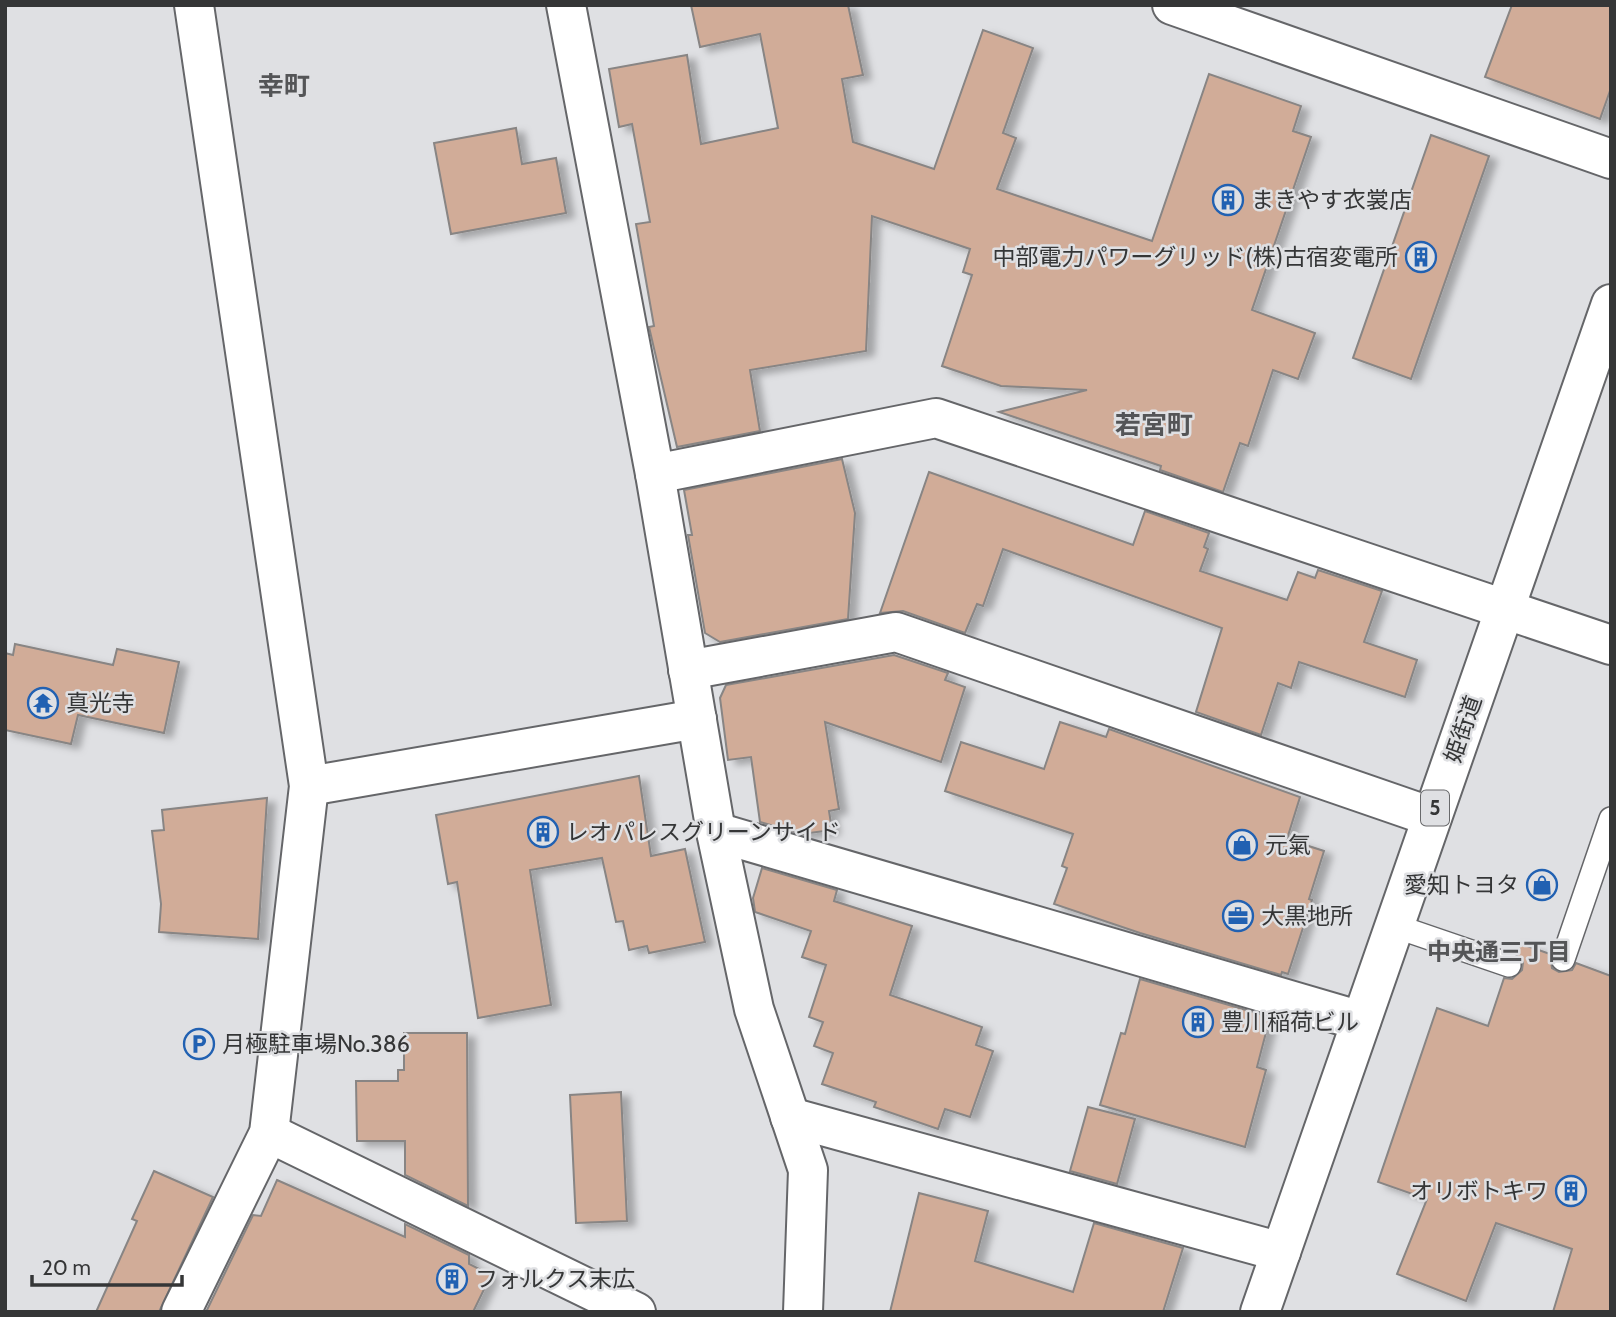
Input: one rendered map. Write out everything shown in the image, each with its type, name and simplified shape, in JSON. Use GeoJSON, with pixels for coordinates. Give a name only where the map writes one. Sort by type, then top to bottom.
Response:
{"type":"FeatureCollection","features":[{"type":"Feature","properties":{"kind":"street"},"geometry":{"type":"LineString","coordinates":[[181,1312],[268,1133],[309,786],[194,5]]}},
{"type":"Feature","properties":{"kind":"street"},"geometry":{"type":"LineString","coordinates":[[566,5],[655,474],[716,832],[754,1009],[808,1170],[803,1312]]}},
{"type":"Feature","properties":{"kind":"street"},"geometry":{"type":"LineString","coordinates":[[1172,5],[1611,159]]}},
{"type":"Feature","properties":{"kind":"street","name":"姫街道"},"geometry":{"type":"LineString","coordinates":[[1260,1312],[1611,304]]}},
{"type":"Feature","properties":{"kind":"street"},"geometry":{"type":"LineString","coordinates":[[655,474],[936,418],[1611,645]]}},
{"type":"Feature","properties":{"kind":"street"},"geometry":{"type":"LineString","coordinates":[[688,670],[896,632],[1432,817]]}},
{"type":"Feature","properties":{"kind":"street"},"geometry":{"type":"LineString","coordinates":[[309,786],[697,719]]}},
{"type":"Feature","properties":{"kind":"street"},"geometry":{"type":"LineString","coordinates":[[716,832],[1361,1021]]}},
{"type":"Feature","properties":{"kind":"street"},"geometry":{"type":"LineString","coordinates":[[789,1117],[1280,1252]]}},
{"type":"Feature","properties":{"kind":"street"},"geometry":{"type":"LineString","coordinates":[[268,1133],[636,1312]]}},
{"type":"Feature","properties":{"kind":"lane"},"geometry":{"type":"LineString","coordinates":[[1563,959],[1611,819]]}},
{"type":"Feature","properties":{"kind":"lane"},"geometry":{"type":"LineString","coordinates":[[1395,926],[1508,965]]}},
{"type":"Feature","properties":{"kind":"building"},"geometry":{"type":"Polygon","coordinates":[[[691,5],[848,5],[863,75],[842,79],[853,142],[934,169],[983,30],[1033,48],[1003,133],[1016,138],[997,189],[1152,241],[1209,74],[1301,106],[1293,131],[1311,137],[1252,310],[1315,333],[1298,379],[1273,370],[1248,446],[1240,443],[1223,492],[1160,470],[1161,466],[999,412],[1087,390],[1001,386],[942,366],[972,275],[963,272],[970,249],[872,216],[866,351],[750,370],[760,431],[677,447],[649,327],[654,326],[636,224],[650,222],[632,124],[619,127],[609,69],[687,55],[701,144],[778,128],[760,34],[700,47],[691,5]]]}},
{"type":"Feature","properties":{"kind":"building"},"geometry":{"type":"Polygon","coordinates":[[[1512,5],[1611,5],[1611,88],[1600,119],[1485,77],[1512,5]]]}},
{"type":"Feature","properties":{"kind":"building"},"geometry":{"type":"Polygon","coordinates":[[[516,128],[522,164],[556,158],[566,213],[451,234],[434,143],[516,128]]]}},
{"type":"Feature","properties":{"kind":"building","name":"中部電力パワーグリッド(株)古宿変電所"},"geometry":{"type":"Polygon","coordinates":[[[1431,135],[1489,156],[1411,379],[1353,358],[1431,135]]]}},
{"type":"Feature","properties":{"kind":"building"},"geometry":{"type":"Polygon","coordinates":[[[842,459],[855,513],[848,619],[720,642],[705,633],[688,535],[692,535],[684,490],[842,459]]]}},
{"type":"Feature","properties":{"kind":"building"},"geometry":{"type":"Polygon","coordinates":[[[929,472],[1133,545],[1145,511],[1209,533],[1204,547],[1208,549],[1200,571],[1287,600],[1298,572],[1315,578],[1318,570],[1382,591],[1364,642],[1417,660],[1405,697],[1299,662],[1291,688],[1278,683],[1261,735],[1196,712],[1222,628],[1003,549],[983,606],[977,604],[965,633],[903,611],[880,613],[929,472]]]}},
{"type":"Feature","properties":{"kind":"building"},"geometry":{"type":"Polygon","coordinates":[[[15,644],[113,665],[117,649],[179,662],[164,733],[78,715],[71,744],[5,730],[5,653],[13,655],[15,644]]]}},
{"type":"Feature","properties":{"kind":"building"},"geometry":{"type":"Polygon","coordinates":[[[894,655],[948,673],[945,680],[965,687],[941,762],[825,722],[839,809],[829,811],[832,830],[802,834],[760,822],[751,757],[728,760],[720,698],[726,685],[894,655]]]}},
{"type":"Feature","properties":{"kind":"building"},"geometry":{"type":"Polygon","coordinates":[[[1060,722],[1106,737],[1109,729],[1300,797],[1287,839],[1324,851],[1309,899],[1312,900],[1288,974],[1282,972],[1281,975],[1140,933],[1054,904],[1067,868],[1062,866],[1073,834],[945,791],[961,742],[1044,769],[1060,722]]]}},
{"type":"Feature","properties":{"kind":"building"},"geometry":{"type":"Polygon","coordinates":[[[639,776],[651,856],[685,849],[705,942],[649,953],[647,946],[629,950],[623,921],[616,922],[602,858],[530,870],[551,1005],[478,1018],[457,882],[448,884],[436,815],[639,776]]]}},
{"type":"Feature","properties":{"kind":"building"},"geometry":{"type":"Polygon","coordinates":[[[267,798],[258,939],[159,932],[161,904],[152,831],[164,830],[162,810],[267,798]]]}},
{"type":"Feature","properties":{"kind":"building"},"geometry":{"type":"Polygon","coordinates":[[[762,868],[837,890],[834,901],[912,926],[890,995],[982,1027],[976,1045],[993,1051],[970,1117],[945,1109],[938,1129],[874,1107],[876,1102],[822,1084],[833,1053],[814,1046],[823,1022],[809,1017],[826,965],[802,957],[811,931],[755,912],[753,898],[762,868]]]}},
{"type":"Feature","properties":{"kind":"building"},"geometry":{"type":"Polygon","coordinates":[[[1516,942],[1550,954],[1552,968],[1559,972],[1572,970],[1576,963],[1611,976],[1611,1312],[1553,1312],[1572,1249],[1496,1223],[1466,1301],[1397,1274],[1427,1199],[1378,1182],[1437,1008],[1488,1026],[1504,978],[1512,979],[1522,970],[1523,962],[1513,952],[1516,942]]]}},
{"type":"Feature","properties":{"kind":"building"},"geometry":{"type":"Polygon","coordinates":[[[1140,979],[1270,1017],[1257,1067],[1266,1070],[1245,1147],[1100,1105],[1121,1033],[1125,1034],[1140,979]]]}},
{"type":"Feature","properties":{"kind":"building"},"geometry":{"type":"Polygon","coordinates":[[[404,1033],[467,1033],[468,1206],[405,1175],[405,1141],[357,1141],[356,1081],[398,1081],[398,1070],[404,1070],[404,1033]]]}},
{"type":"Feature","properties":{"kind":"building"},"geometry":{"type":"Polygon","coordinates":[[[621,1092],[627,1221],[576,1223],[570,1095],[621,1092]]]}},
{"type":"Feature","properties":{"kind":"building"},"geometry":{"type":"Polygon","coordinates":[[[1088,1107],[1135,1119],[1117,1184],[1070,1171],[1088,1107]]]}},
{"type":"Feature","properties":{"kind":"building"},"geometry":{"type":"Polygon","coordinates":[[[154,1171],[213,1197],[159,1312],[96,1312],[137,1221],[132,1219],[154,1171]]]}},
{"type":"Feature","properties":{"kind":"building"},"geometry":{"type":"Polygon","coordinates":[[[277,1180],[405,1237],[405,1224],[469,1255],[469,1264],[491,1275],[473,1312],[206,1312],[253,1215],[261,1216],[277,1180]]]}},
{"type":"Feature","properties":{"kind":"building"},"geometry":{"type":"Polygon","coordinates":[[[919,1193],[988,1211],[975,1261],[1073,1292],[1094,1223],[1183,1248],[1163,1312],[890,1312],[919,1193]]]}},
{"type":"Feature","properties":{"kind":"place","name":"まきやす衣裳店"},"geometry":{"type":"Point","coordinates":[1228,200]}},
{"type":"Feature","properties":{"kind":"place","name":"中部電力パワーグリッド(株)古宿変電所"},"geometry":{"type":"Point","coordinates":[1421,257]}},
{"type":"Feature","properties":{"kind":"place","name":"真光寺"},"geometry":{"type":"Point","coordinates":[43,703]}},
{"type":"Feature","properties":{"kind":"place","name":"レオパレスグリーンサイド"},"geometry":{"type":"Point","coordinates":[543,832]}},
{"type":"Feature","properties":{"kind":"place","name":"元氣"},"geometry":{"type":"Point","coordinates":[1242,845]}},
{"type":"Feature","properties":{"kind":"place","name":"愛知トヨタ"},"geometry":{"type":"Point","coordinates":[1542,885]}},
{"type":"Feature","properties":{"kind":"place","name":"大黒地所"},"geometry":{"type":"Point","coordinates":[1238,916]}},
{"type":"Feature","properties":{"kind":"place","name":"豊川稲荷ビル"},"geometry":{"type":"Point","coordinates":[1198,1022]}},
{"type":"Feature","properties":{"kind":"place","name":"月極駐車場No.386"},"geometry":{"type":"Point","coordinates":[199,1044]}},
{"type":"Feature","properties":{"kind":"place","name":"オリボトキワ"},"geometry":{"type":"Point","coordinates":[1571,1191]}},
{"type":"Feature","properties":{"kind":"place","name":"フォルクス末広"},"geometry":{"type":"Point","coordinates":[452,1279]}},
{"type":"Feature","properties":{"kind":"district","name":"幸町"},"geometry":{"type":"Point","coordinates":[284,86]}},
{"type":"Feature","properties":{"kind":"district","name":"若宮町"},"geometry":{"type":"Point","coordinates":[1154,425]}},
{"type":"Feature","properties":{"kind":"district","name":"中央通三丁目"},"geometry":{"type":"Point","coordinates":[1499,952]}}]}
